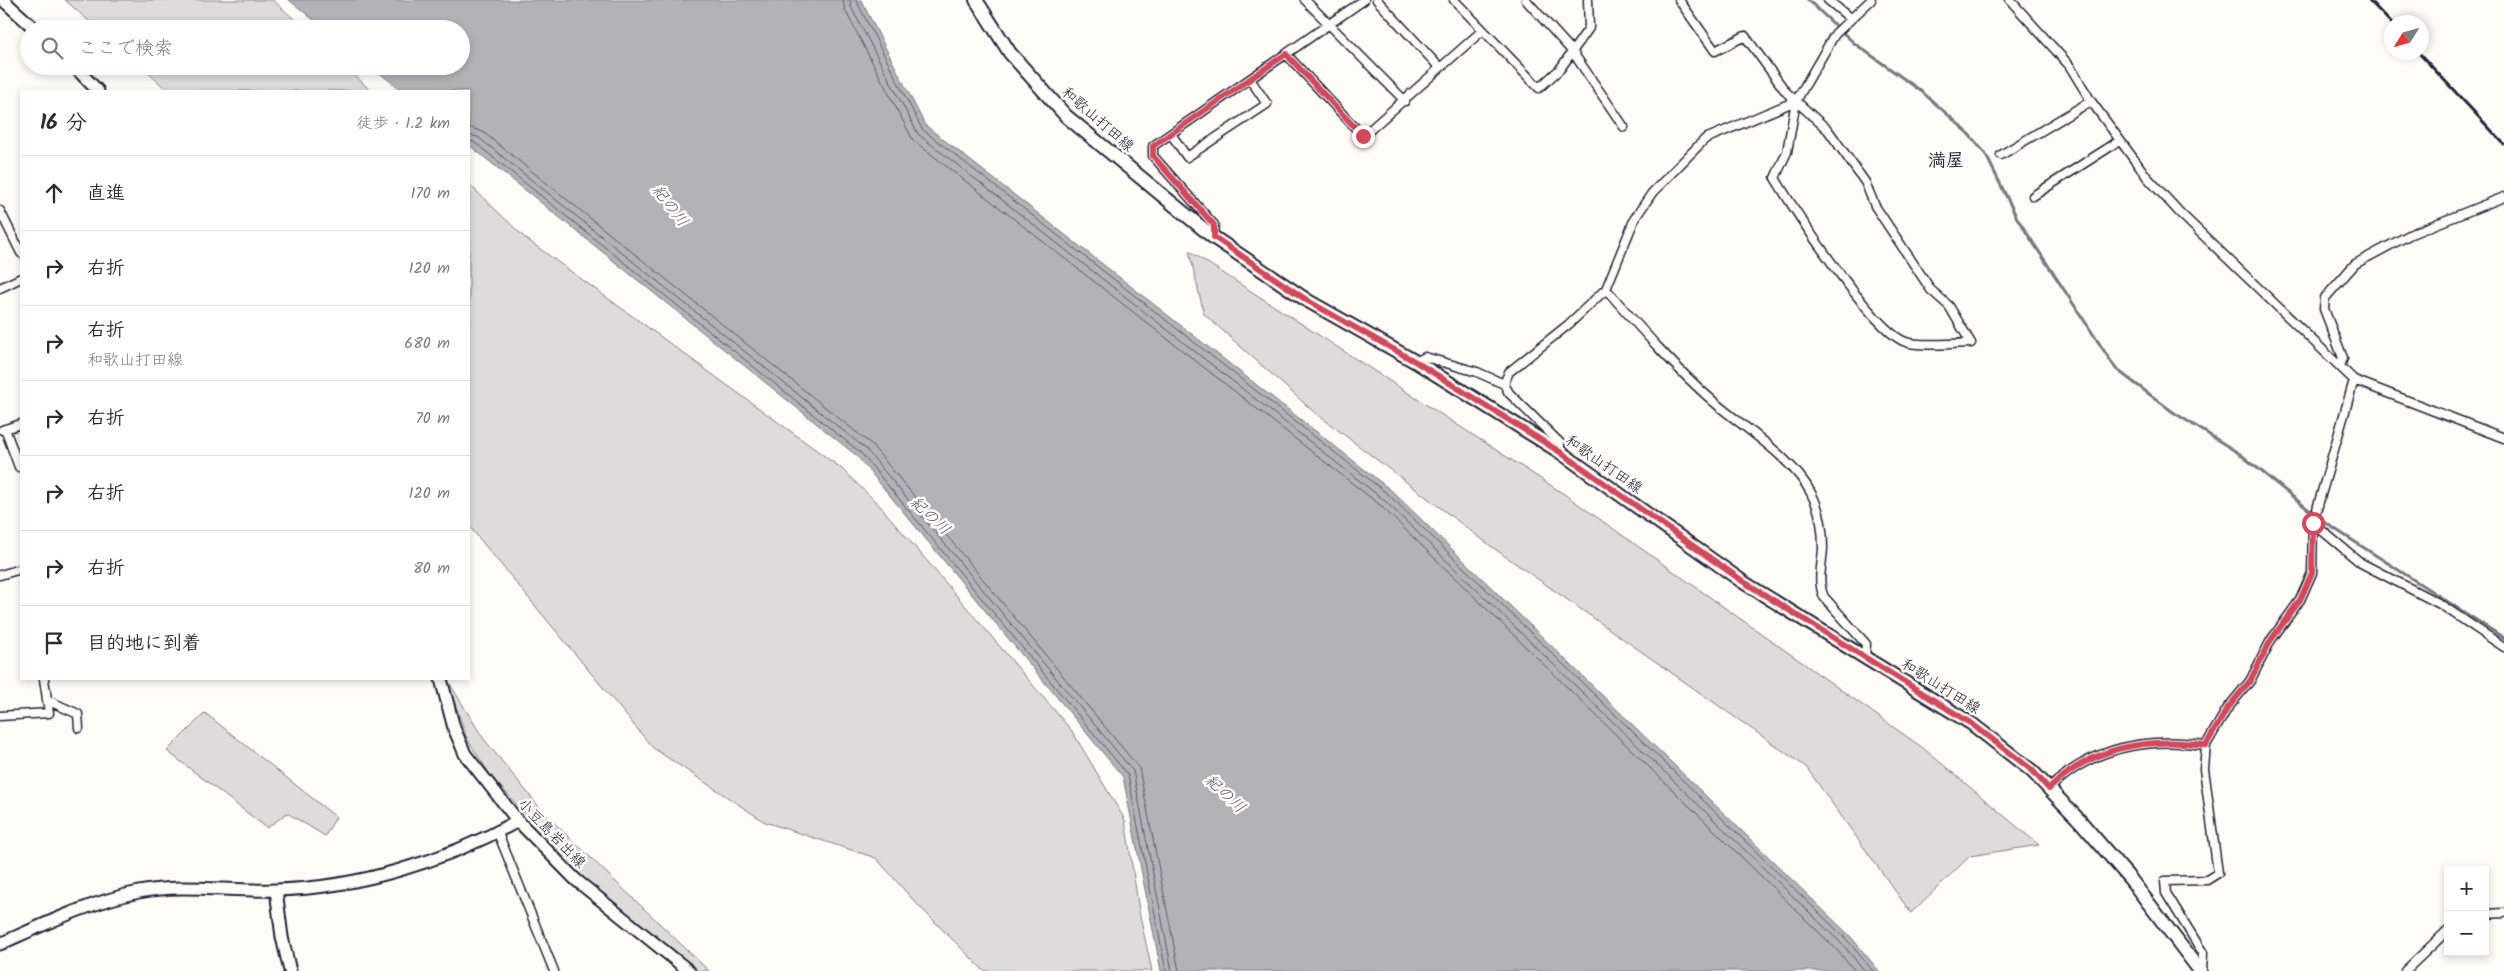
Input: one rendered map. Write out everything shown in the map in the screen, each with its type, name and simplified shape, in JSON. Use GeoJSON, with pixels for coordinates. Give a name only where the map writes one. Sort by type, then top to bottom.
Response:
{"type":"FeatureCollection","features":[{"type":"Feature","properties":{"kind":"main road","name":"和歌山打田線"},"geometry":{"type":"LineString","coordinates":[[976,0],[1010,53],[1066,116],[1214,237],[1308,301],[1416,362],[1560,452],[1744,582],[1972,724],[2032,770],[2131,880],[2201,971]]}},
{"type":"Feature","properties":{"kind":"street"},"geometry":{"type":"LineString","coordinates":[[3,0],[25,20]]}},
{"type":"Feature","properties":{"kind":"street"},"geometry":{"type":"LineString","coordinates":[[1305,0],[1404,101]]}},
{"type":"Feature","properties":{"kind":"street"},"geometry":{"type":"LineString","coordinates":[[1214,237],[1214,225],[1153,156],[1153,146],[1364,0]]}},
{"type":"Feature","properties":{"kind":"street"},"geometry":{"type":"LineString","coordinates":[[1377,0],[1440,68]]}},
{"type":"Feature","properties":{"kind":"street"},"geometry":{"type":"LineString","coordinates":[[1454,0],[1540,88],[1560,69],[1589,28],[1588,0]]}},
{"type":"Feature","properties":{"kind":"street"},"geometry":{"type":"LineString","coordinates":[[1526,0],[1572,51],[1624,127]]}},
{"type":"Feature","properties":{"kind":"street"},"geometry":{"type":"LineString","coordinates":[[1679,0],[1715,51],[1745,36],[1786,92],[1796,101],[1828,130],[1865,182],[1875,206],[1931,290],[1949,306],[1971,343],[1908,343],[1898,339],[1874,315],[1804,226],[1775,178],[1787,152],[1796,101],[1835,34],[1871,0]]}},
{"type":"Feature","properties":{"kind":"street"},"geometry":{"type":"LineString","coordinates":[[1828,0],[1851,19]]}},
{"type":"Feature","properties":{"kind":"street"},"geometry":{"type":"LineString","coordinates":[[2010,0],[2069,65],[2090,101],[2147,177],[2180,213],[2354,380],[2504,438]]}},
{"type":"Feature","properties":{"kind":"street"},"geometry":{"type":"LineString","coordinates":[[1286,54],[1363,136],[1483,30]]}},
{"type":"Feature","properties":{"kind":"street"},"geometry":{"type":"LineString","coordinates":[[85,77],[92,90]]}},
{"type":"Feature","properties":{"kind":"street"},"geometry":{"type":"LineString","coordinates":[[85,77],[97,90]]}},
{"type":"Feature","properties":{"kind":"street"},"geometry":{"type":"LineString","coordinates":[[1171,134],[1187,157],[1267,104],[1250,79]]}},
{"type":"Feature","properties":{"kind":"street"},"geometry":{"type":"LineString","coordinates":[[1504,384],[1509,372],[1569,324],[1606,289],[1636,218],[1652,193],[1705,139],[1796,101]]}},
{"type":"Feature","properties":{"kind":"street"},"geometry":{"type":"LineString","coordinates":[[2001,155],[2090,101]]}},
{"type":"Feature","properties":{"kind":"street"},"geometry":{"type":"LineString","coordinates":[[2034,196],[2119,141]]}},
{"type":"Feature","properties":{"kind":"street"},"geometry":{"type":"LineString","coordinates":[[2340,366],[2343,358],[2324,309],[2325,298],[2355,264],[2411,234],[2504,197]]}},
{"type":"Feature","properties":{"kind":"street"},"geometry":{"type":"LineString","coordinates":[[0,211],[20,251]]}},
{"type":"Feature","properties":{"kind":"street"},"geometry":{"type":"LineString","coordinates":[[0,288],[20,278]]}},
{"type":"Feature","properties":{"kind":"street"},"geometry":{"type":"LineString","coordinates":[[1606,289],[1678,368],[1713,402],[1779,455],[1811,491],[1820,522],[1823,546],[1820,589],[1824,597],[1866,644],[1865,657]]}},
{"type":"Feature","properties":{"kind":"street"},"geometry":{"type":"LineString","coordinates":[[1416,362],[1425,358],[1477,372],[1504,384],[1509,393],[1560,443],[1560,452]]}},
{"type":"Feature","properties":{"kind":"street"},"geometry":{"type":"LineString","coordinates":[[2201,971],[2203,953],[2166,893],[2165,881],[2207,880],[2218,873],[2204,769],[2206,745],[2227,709],[2250,681],[2271,640],[2300,600],[2312,573],[2313,523],[2354,380]]}},
{"type":"Feature","properties":{"kind":"street"},"geometry":{"type":"LineString","coordinates":[[20,424],[2,430],[20,467]]}},
{"type":"Feature","properties":{"kind":"street"},"geometry":{"type":"LineString","coordinates":[[2313,523],[2361,564],[2440,604],[2504,647]]}},
{"type":"Feature","properties":{"kind":"street"},"geometry":{"type":"LineString","coordinates":[[0,575],[20,569]]}},
{"type":"Feature","properties":{"kind":"street"},"geometry":{"type":"LineString","coordinates":[[0,716],[49,713],[44,680]]}},
{"type":"Feature","properties":{"kind":"street","name":"小豆島岩出線"},"geometry":{"type":"LineString","coordinates":[[441,680],[454,728],[465,754],[518,822],[576,880],[689,971]]}},
{"type":"Feature","properties":{"kind":"street"},"geometry":{"type":"LineString","coordinates":[[47,700],[78,714],[79,728]]}},
{"type":"Feature","properties":{"kind":"street"},"geometry":{"type":"LineString","coordinates":[[2049,789],[2064,774],[2087,760],[2115,748],[2162,742],[2206,745]]}},
{"type":"Feature","properties":{"kind":"street"},"geometry":{"type":"LineString","coordinates":[[0,944],[87,906],[140,892],[193,888],[276,890],[359,881],[409,867],[498,832],[518,822]]}},
{"type":"Feature","properties":{"kind":"street"},"geometry":{"type":"LineString","coordinates":[[498,832],[554,971]]}},
{"type":"Feature","properties":{"kind":"street"},"geometry":{"type":"LineString","coordinates":[[276,890],[282,937],[290,971]]}},
{"type":"Feature","properties":{"kind":"street"},"geometry":{"type":"LineString","coordinates":[[2489,914],[2504,913]]}},
{"type":"Feature","properties":{"kind":"street"},"geometry":{"type":"LineString","coordinates":[[2405,971],[2444,934]]}},
{"type":"Feature","properties":{"kind":"shaded area"},"geometry":{"type":"Polygon","coordinates":[[[65,0],[273,0],[295,20],[88,20],[65,0]]]}},
{"type":"Feature","properties":{"kind":"shaded area"},"geometry":{"type":"Polygon","coordinates":[[[151,75],[354,75],[370,90],[167,90],[151,75]]]}},
{"type":"Feature","properties":{"kind":"shaded area"},"geometry":{"type":"Polygon","coordinates":[[[470,185],[525,238],[841,468],[880,506],[1072,731],[1125,820],[1140,916],[1152,971],[984,971],[914,901],[876,858],[765,822],[653,748],[470,527],[470,185]]]}},
{"type":"Feature","properties":{"kind":"shaded area"},"geometry":{"type":"Polygon","coordinates":[[[1189,251],[1564,494],[1923,748],[2039,845],[1970,856],[1911,913],[1806,767],[1492,547],[1314,412],[1204,314],[1189,251]]]}},
{"type":"Feature","properties":{"kind":"shaded area"},"geometry":{"type":"Polygon","coordinates":[[[447,680],[483,738],[545,814],[709,971],[698,971],[605,899],[576,871],[491,776],[467,739],[447,680]]]}},
{"type":"Feature","properties":{"kind":"shaded area"},"geometry":{"type":"Polygon","coordinates":[[[205,713],[336,817],[325,836],[287,813],[267,828],[167,751],[205,713]]]}},
{"type":"Feature","properties":{"kind":"water","name":"紀の川"},"geometry":{"type":"Polygon","coordinates":[[[289,0],[861,0],[925,125],[1392,491],[1851,937],[1879,971],[1161,971],[1123,777],[857,456],[470,146],[470,90],[401,90],[382,75],[470,75],[470,20],[314,20],[289,0]]]}},
{"type":"Feature","properties":{"kind":"waterway"},"geometry":{"type":"LineString","coordinates":[[1808,0],[1854,43],[1921,91],[1965,130],[1985,153],[2017,218],[2116,369],[2173,412],[2240,454],[2324,522],[2504,638]]}},
{"type":"Feature","properties":{"kind":"railway"},"geometry":{"type":"LineString","coordinates":[[2369,0],[2384,16]]}},
{"type":"Feature","properties":{"kind":"railway"},"geometry":{"type":"LineString","coordinates":[[2425,60],[2504,144]]}},
{"type":"Feature","properties":{"kind":"district","name":"満屋"},"geometry":{"type":"Point","coordinates":[1946,160]}},
{"type":"Feature","properties":{"kind":"route"},"geometry":{"type":"LineString","coordinates":[[1363,136],[1286,54],[1153,146],[1153,156],[1214,225],[1214,237],[1308,301],[1416,362],[1560,452],[1744,582],[1972,724],[2032,770],[2049,789],[2064,774],[2087,760],[2115,748],[2145,742],[2178,742],[2206,745],[2227,709],[2250,681],[2271,640],[2300,600],[2312,573],[2313,523]]}}]}
